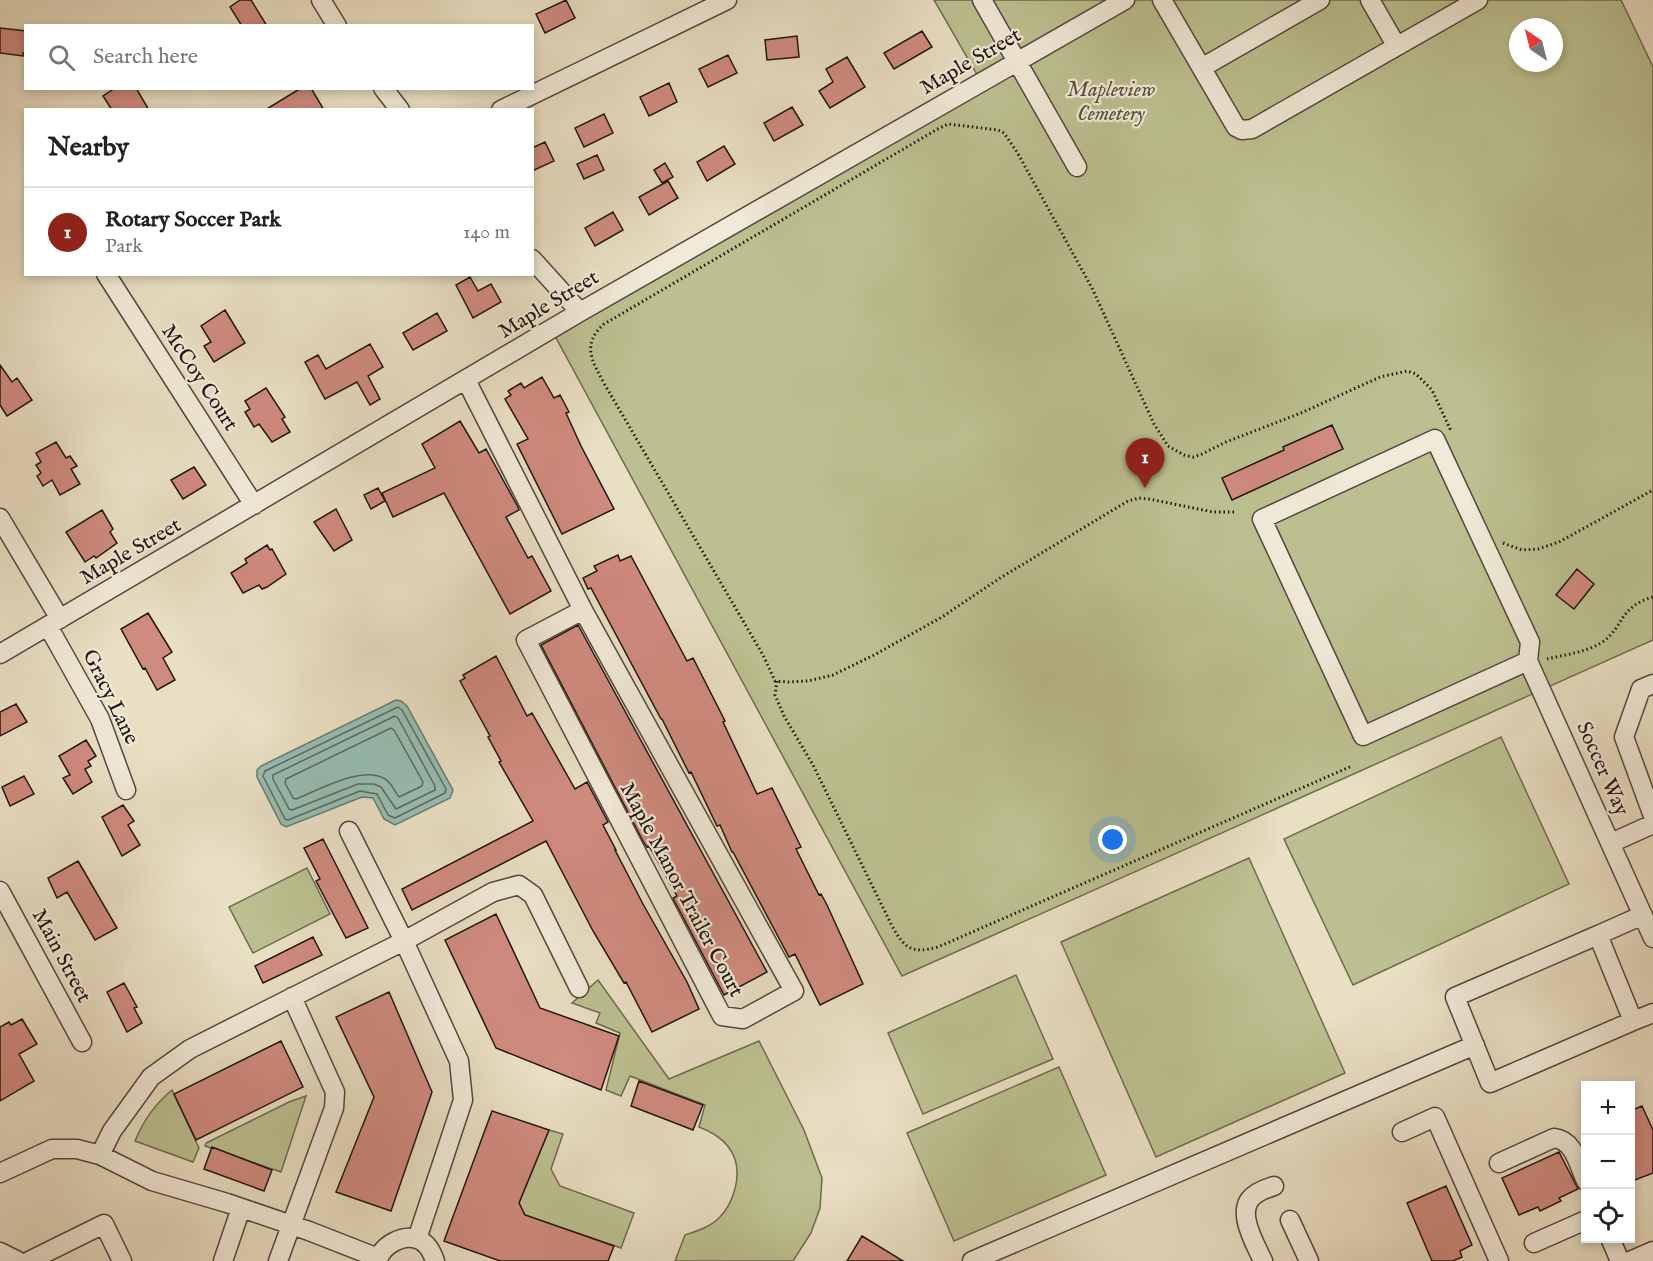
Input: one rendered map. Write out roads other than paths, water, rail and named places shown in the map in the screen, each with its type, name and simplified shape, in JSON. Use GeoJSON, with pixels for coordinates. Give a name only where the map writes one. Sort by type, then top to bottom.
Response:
{"type":"FeatureCollection","features":[{"type":"Feature","properties":{"kind":"street"},"geometry":{"type":"LineString","coordinates":[[321,0],[336,24]]}},
{"type":"Feature","properties":{"kind":"street"},"geometry":{"type":"LineString","coordinates":[[505,108],[727,0]]}},
{"type":"Feature","properties":{"kind":"street"},"geometry":{"type":"LineString","coordinates":[[982,0],[1077,167]]}},
{"type":"Feature","properties":{"kind":"street","name":"Maple Street"},"geometry":{"type":"LineString","coordinates":[[0,654],[580,312],[1125,0]]}},
{"type":"Feature","properties":{"kind":"street"},"geometry":{"type":"LineString","coordinates":[[1162,0],[1236,126],[1242,130],[1252,129],[1478,0]]}},
{"type":"Feature","properties":{"kind":"street"},"geometry":{"type":"LineString","coordinates":[[1203,67],[1320,0]]}},
{"type":"Feature","properties":{"kind":"street"},"geometry":{"type":"LineString","coordinates":[[1370,0],[1396,45]]}},
{"type":"Feature","properties":{"kind":"street"},"geometry":{"type":"LineString","coordinates":[[385,90],[398,108]]}},
{"type":"Feature","properties":{"kind":"street"},"geometry":{"type":"LineString","coordinates":[[534,261],[580,312]]}},
{"type":"Feature","properties":{"kind":"street","name":"McCoy Court"},"geometry":{"type":"LineString","coordinates":[[107,276],[254,505]]}},
{"type":"Feature","properties":{"kind":"street","name":"Maple Manor Trailer Court"},"geometry":{"type":"LineString","coordinates":[[466,380],[583,610],[794,991],[742,1019],[722,1016],[526,640],[583,610]]}},
{"type":"Feature","properties":{"kind":"street"},"geometry":{"type":"LineString","coordinates":[[1435,440],[1530,642],[1528,661],[1363,736],[1262,519],[1435,440]]}},
{"type":"Feature","properties":{"kind":"street","name":"Gracy Lane"},"geometry":{"type":"LineString","coordinates":[[0,518],[54,622],[100,719],[126,790]]}},
{"type":"Feature","properties":{"kind":"street","name":"Soccer Way"},"geometry":{"type":"LineString","coordinates":[[1528,661],[1653,938]]}},
{"type":"Feature","properties":{"kind":"street"},"geometry":{"type":"LineString","coordinates":[[1653,684],[1641,689],[1624,737],[1653,816]]}},
{"type":"Feature","properties":{"kind":"street"},"geometry":{"type":"LineString","coordinates":[[1611,843],[1653,824]]}},
{"type":"Feature","properties":{"kind":"street"},"geometry":{"type":"LineString","coordinates":[[349,831],[404,940],[459,1061],[463,1100],[417,1239]]}},
{"type":"Feature","properties":{"kind":"street"},"geometry":{"type":"LineString","coordinates":[[100,1155],[112,1131],[151,1077],[190,1049],[493,892],[519,885],[533,895],[579,988]]}},
{"type":"Feature","properties":{"kind":"street","name":"Main Street"},"geometry":{"type":"LineString","coordinates":[[0,891],[82,1042]]}},
{"type":"Feature","properties":{"kind":"street"},"geometry":{"type":"LineString","coordinates":[[1643,915],[1455,997],[1490,1083],[1653,1013]]}},
{"type":"Feature","properties":{"kind":"street"},"geometry":{"type":"LineString","coordinates":[[1598,935],[1633,1021]]}},
{"type":"Feature","properties":{"kind":"street"},"geometry":{"type":"LineString","coordinates":[[278,1261],[334,1108],[335,1092],[292,997]]}},
{"type":"Feature","properties":{"kind":"street"},"geometry":{"type":"LineString","coordinates":[[972,1261],[1475,1045]]}},
{"type":"Feature","properties":{"kind":"street"},"geometry":{"type":"LineString","coordinates":[[1402,1132],[1435,1117],[1499,1261]]}},
{"type":"Feature","properties":{"kind":"street"},"geometry":{"type":"LineString","coordinates":[[1499,1163],[1554,1138],[1563,1139],[1570,1145],[1581,1170]]}},
{"type":"Feature","properties":{"kind":"street"},"geometry":{"type":"LineString","coordinates":[[0,1173],[52,1149],[77,1149],[100,1155],[152,1181],[291,1225],[378,1259],[387,1246],[399,1240],[417,1239],[430,1249],[435,1261]]}},
{"type":"Feature","properties":{"kind":"street"},"geometry":{"type":"LineString","coordinates":[[1263,1261],[1245,1217],[1247,1204],[1254,1195],[1274,1186]]}},
{"type":"Feature","properties":{"kind":"street"},"geometry":{"type":"LineString","coordinates":[[223,1261],[241,1208]]}},
{"type":"Feature","properties":{"kind":"street"},"geometry":{"type":"LineString","coordinates":[[1290,1220],[1309,1261]]}},
{"type":"Feature","properties":{"kind":"street"},"geometry":{"type":"LineString","coordinates":[[1534,1243],[1581,1222]]}},
{"type":"Feature","properties":{"kind":"street"},"geometry":{"type":"LineString","coordinates":[[29,1261],[104,1224],[119,1260]]}},
{"type":"Feature","properties":{"kind":"street"},"geometry":{"type":"LineString","coordinates":[[1612,1243],[1620,1261]]}},
{"type":"Feature","properties":{"kind":"street"},"geometry":{"type":"LineString","coordinates":[[1630,1261],[1653,1251]]}},
{"type":"Feature","properties":{"kind":"street"},"geometry":{"type":"LineString","coordinates":[[0,1252],[18,1261]]}},
{"type":"Feature","properties":{"kind":"water"},"geometry":{"type":"Polygon","coordinates":[[[396,700],[407,706],[453,790],[450,798],[395,825],[384,819],[373,798],[362,797],[286,827],[281,824],[257,777],[257,770],[396,700]]]}},
{"type":"Feature","properties":{"kind":"place","name":"Rotary Soccer Park"},"geometry":{"type":"Point","coordinates":[1145,488]}},
{"type":"Feature","properties":{"kind":"park label","name":"Mapleview Cemetery"},"geometry":{"type":"Point","coordinates":[1111,102]}}]}
